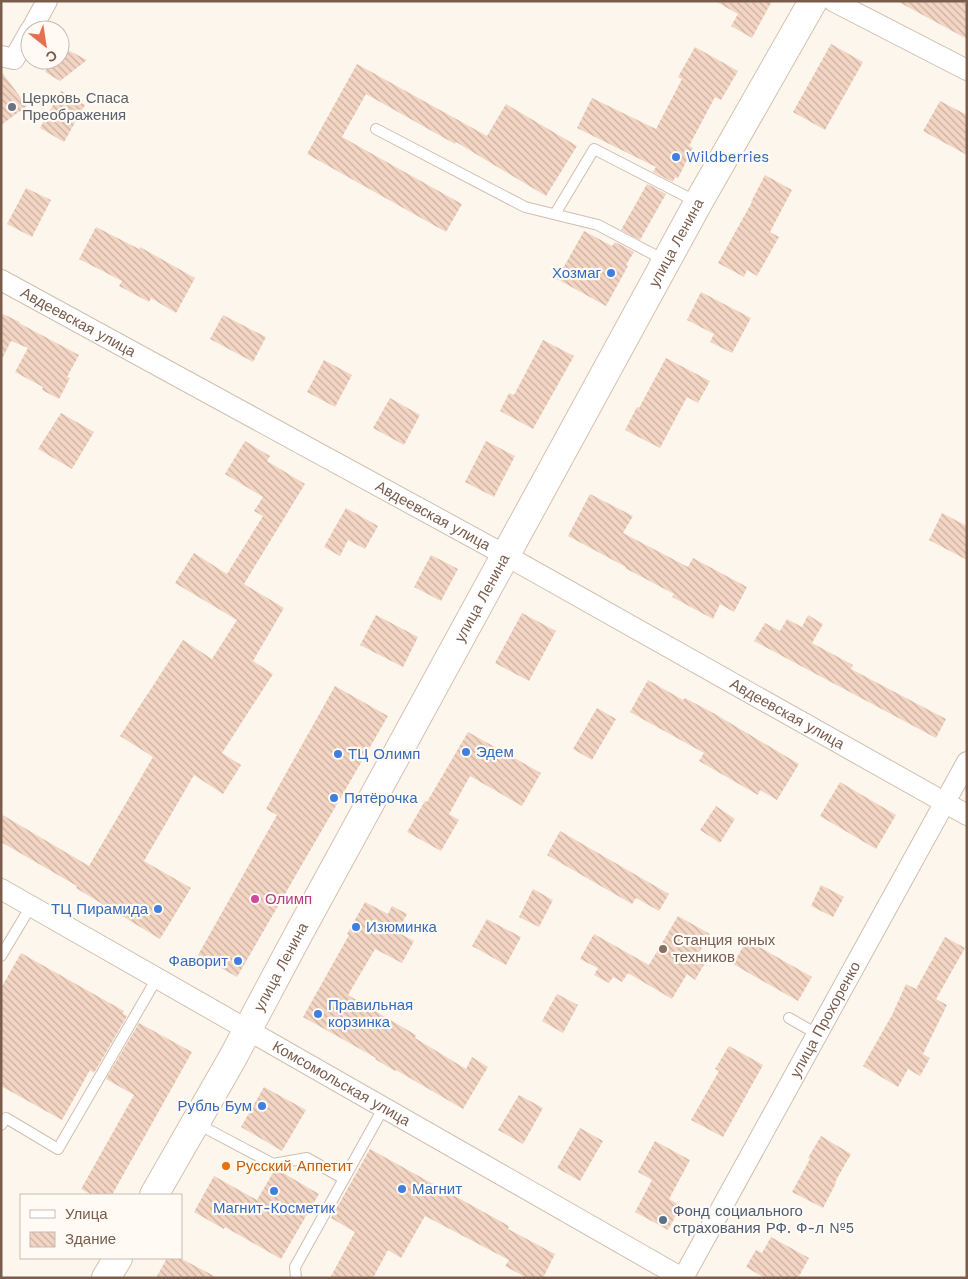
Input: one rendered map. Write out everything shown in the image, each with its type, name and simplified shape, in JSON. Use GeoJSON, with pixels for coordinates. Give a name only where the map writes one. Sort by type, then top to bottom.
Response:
{"type":"FeatureCollection","features":[{"type":"Feature","properties":{"kind":"main road","name":"улица Ленина"},"geometry":{"type":"LineString","coordinates":[[155,1194],[248,1030],[698,203],[814,1]]}},
{"type":"Feature","properties":{"kind":"main road"},"geometry":{"type":"LineString","coordinates":[[106,1278],[117,1259]]}},
{"type":"Feature","properties":{"kind":"street"},"geometry":{"type":"LineString","coordinates":[[36,20],[47,1]]}},
{"type":"Feature","properties":{"kind":"street"},"geometry":{"type":"LineString","coordinates":[[833,1],[967,70]]}},
{"type":"Feature","properties":{"kind":"street"},"geometry":{"type":"LineString","coordinates":[[1,56],[14,59],[20,48]]}},
{"type":"Feature","properties":{"kind":"street","name":"Авдеевская улица"},"geometry":{"type":"LineString","coordinates":[[1,280],[505,555],[967,815]]}},
{"type":"Feature","properties":{"kind":"street","name":"улица Прохоренко"},"geometry":{"type":"LineString","coordinates":[[682,1278],[967,762]]}},
{"type":"Feature","properties":{"kind":"street","name":"Комсомольская улица"},"geometry":{"type":"LineString","coordinates":[[1,889],[682,1278]]}},
{"type":"Feature","properties":{"kind":"lane"},"geometry":{"type":"LineString","coordinates":[[376,129],[525,207],[598,225],[667,261]]}},
{"type":"Feature","properties":{"kind":"lane"},"geometry":{"type":"LineString","coordinates":[[555,214],[594,149],[698,203]]}},
{"type":"Feature","properties":{"kind":"lane"},"geometry":{"type":"LineString","coordinates":[[1,956],[31,906]]}},
{"type":"Feature","properties":{"kind":"lane"},"geometry":{"type":"LineString","coordinates":[[1,1125],[6,1118],[58,1149],[157,978]]}},
{"type":"Feature","properties":{"kind":"lane"},"geometry":{"type":"LineString","coordinates":[[789,1018],[817,1034]]}},
{"type":"Feature","properties":{"kind":"lane"},"geometry":{"type":"LineString","coordinates":[[296,1278],[295,1267],[384,1108]]}},
{"type":"Feature","properties":{"kind":"lane"},"geometry":{"type":"LineString","coordinates":[[195,1123],[273,1164],[307,1158],[344,1179]]}},
{"type":"Feature","properties":{"kind":"building"},"geometry":{"type":"Polygon","coordinates":[[[715,1],[772,1],[752,38],[731,26],[738,14],[715,1]]]}},
{"type":"Feature","properties":{"kind":"building"},"geometry":{"type":"Polygon","coordinates":[[[897,1],[967,1],[967,39],[897,1]]]}},
{"type":"Feature","properties":{"kind":"building"},"geometry":{"type":"Polygon","coordinates":[[[831,44],[863,62],[825,130],[793,112],[831,44]]]}},
{"type":"Feature","properties":{"kind":"building"},"geometry":{"type":"Polygon","coordinates":[[[695,47],[738,71],[721,100],[715,97],[689,146],[693,148],[678,178],[675,177],[673,182],[653,172],[656,167],[577,128],[592,98],[656,129],[682,79],[678,77],[695,47]]]}},
{"type":"Feature","properties":{"kind":"building"},"geometry":{"type":"Polygon","coordinates":[[[70,51],[87,60],[60,81],[45,72],[46,70],[70,70],[70,51]]]}},
{"type":"Feature","properties":{"kind":"building"},"geometry":{"type":"Polygon","coordinates":[[[357,64],[487,136],[506,104],[577,146],[546,196],[456,142],[455,144],[366,94],[342,137],[462,204],[446,232],[307,154],[357,64]]]}},
{"type":"Feature","properties":{"kind":"building","name":"Церковь Спаса Преображения"},"geometry":{"type":"Polygon","coordinates":[[[1,71],[27,106],[1,125],[1,71]]]}},
{"type":"Feature","properties":{"kind":"building"},"geometry":{"type":"Polygon","coordinates":[[[61,91],[85,105],[64,142],[40,128],[61,91]]]}},
{"type":"Feature","properties":{"kind":"building"},"geometry":{"type":"Polygon","coordinates":[[[940,101],[967,115],[967,155],[923,131],[940,101]]]}},
{"type":"Feature","properties":{"kind":"building"},"geometry":{"type":"Polygon","coordinates":[[[765,175],[792,190],[770,232],[779,237],[757,276],[747,270],[744,277],[718,263],[765,175]]]}},
{"type":"Feature","properties":{"kind":"building"},"geometry":{"type":"Polygon","coordinates":[[[647,184],[666,194],[640,240],[621,230],[647,184]]]}},
{"type":"Feature","properties":{"kind":"building"},"geometry":{"type":"Polygon","coordinates":[[[26,188],[51,200],[32,237],[7,224],[26,188]]]}},
{"type":"Feature","properties":{"kind":"building"},"geometry":{"type":"Polygon","coordinates":[[[96,227],[139,249],[140,247],[195,278],[176,313],[151,298],[149,302],[119,286],[122,281],[79,259],[96,227]]]}},
{"type":"Feature","properties":{"kind":"building"},"geometry":{"type":"Polygon","coordinates":[[[584,231],[612,246],[615,242],[634,252],[606,306],[557,279],[584,231]]]}},
{"type":"Feature","properties":{"kind":"building"},"geometry":{"type":"Polygon","coordinates":[[[701,292],[751,318],[732,353],[710,342],[714,334],[687,320],[701,292]]]}},
{"type":"Feature","properties":{"kind":"building"},"geometry":{"type":"Polygon","coordinates":[[[1,313],[79,355],[67,377],[70,378],[59,399],[42,390],[43,387],[15,372],[28,348],[11,341],[1,361],[1,313]]]}},
{"type":"Feature","properties":{"kind":"building"},"geometry":{"type":"Polygon","coordinates":[[[223,315],[266,337],[253,362],[210,339],[223,315]]]}},
{"type":"Feature","properties":{"kind":"building"},"geometry":{"type":"Polygon","coordinates":[[[543,340],[574,356],[533,429],[500,411],[509,393],[514,395],[543,340]]]}},
{"type":"Feature","properties":{"kind":"building"},"geometry":{"type":"Polygon","coordinates":[[[666,358],[710,381],[698,403],[687,397],[660,448],[625,430],[666,358]]]}},
{"type":"Feature","properties":{"kind":"building"},"geometry":{"type":"Polygon","coordinates":[[[324,360],[352,375],[335,407],[307,392],[324,360]]]}},
{"type":"Feature","properties":{"kind":"building"},"geometry":{"type":"Polygon","coordinates":[[[390,398],[420,415],[404,445],[373,428],[390,398]]]}},
{"type":"Feature","properties":{"kind":"building"},"geometry":{"type":"Polygon","coordinates":[[[61,413],[94,432],[72,469],[38,449],[61,413]]]}},
{"type":"Feature","properties":{"kind":"building"},"geometry":{"type":"Polygon","coordinates":[[[245,441],[270,456],[267,461],[305,484],[244,584],[284,608],[253,661],[273,674],[222,753],[241,765],[223,794],[194,775],[144,861],[191,888],[160,939],[76,888],[77,886],[1,842],[1,814],[89,866],[153,757],[120,736],[183,640],[212,659],[237,620],[175,583],[194,553],[227,574],[263,516],[254,511],[263,497],[225,474],[245,441]]]}},
{"type":"Feature","properties":{"kind":"building"},"geometry":{"type":"Polygon","coordinates":[[[486,441],[515,456],[494,497],[465,482],[486,441]]]}},
{"type":"Feature","properties":{"kind":"building"},"geometry":{"type":"Polygon","coordinates":[[[590,494],[633,516],[623,533],[688,567],[693,558],[747,587],[734,612],[720,604],[713,619],[672,597],[674,594],[568,536],[590,494]]]}},
{"type":"Feature","properties":{"kind":"building"},"geometry":{"type":"Polygon","coordinates":[[[346,508],[378,526],[365,549],[348,540],[340,556],[324,547],[346,508]]]}},
{"type":"Feature","properties":{"kind":"building"},"geometry":{"type":"Polygon","coordinates":[[[942,513],[967,526],[967,560],[929,540],[942,513]]]}},
{"type":"Feature","properties":{"kind":"building"},"geometry":{"type":"Polygon","coordinates":[[[431,555],[458,569],[441,601],[414,587],[431,555]]]}},
{"type":"Feature","properties":{"kind":"building"},"geometry":{"type":"Polygon","coordinates":[[[522,613],[556,631],[529,681],[495,663],[522,613]]]}},
{"type":"Feature","properties":{"kind":"building"},"geometry":{"type":"Polygon","coordinates":[[[376,615],[418,637],[403,667],[360,645],[376,615]]]}},
{"type":"Feature","properties":{"kind":"building"},"geometry":{"type":"Polygon","coordinates":[[[808,615],[823,624],[812,643],[853,665],[851,669],[946,719],[936,738],[754,641],[765,623],[780,631],[787,619],[802,627],[808,615]]]}},
{"type":"Feature","properties":{"kind":"building"},"geometry":{"type":"Polygon","coordinates":[[[648,680],[683,700],[685,698],[715,714],[799,764],[777,800],[760,790],[758,795],[699,761],[704,753],[630,712],[648,680]]]}},
{"type":"Feature","properties":{"kind":"building"},"geometry":{"type":"Polygon","coordinates":[[[335,686],[388,716],[237,977],[198,955],[277,815],[266,809],[335,686]]]}},
{"type":"Feature","properties":{"kind":"building"},"geometry":{"type":"Polygon","coordinates":[[[597,708],[616,719],[592,760],[573,749],[597,708]]]}},
{"type":"Feature","properties":{"kind":"building"},"geometry":{"type":"Polygon","coordinates":[[[468,732],[541,773],[522,806],[470,776],[449,814],[459,820],[441,851],[407,832],[468,732]]]}},
{"type":"Feature","properties":{"kind":"building"},"geometry":{"type":"Polygon","coordinates":[[[840,782],[896,815],[876,849],[820,816],[840,782]]]}},
{"type":"Feature","properties":{"kind":"building"},"geometry":{"type":"Polygon","coordinates":[[[716,806],[735,819],[720,843],[700,830],[716,806]]]}},
{"type":"Feature","properties":{"kind":"building"},"geometry":{"type":"Polygon","coordinates":[[[560,831],[669,894],[659,911],[636,898],[632,904],[547,855],[560,831]]]}},
{"type":"Feature","properties":{"kind":"building"},"geometry":{"type":"Polygon","coordinates":[[[821,885],[844,897],[833,917],[811,906],[821,885]]]}},
{"type":"Feature","properties":{"kind":"building"},"geometry":{"type":"Polygon","coordinates":[[[533,889],[553,900],[539,927],[519,917],[533,889]]]}},
{"type":"Feature","properties":{"kind":"building"},"geometry":{"type":"Polygon","coordinates":[[[365,902],[388,914],[392,906],[407,914],[397,932],[414,941],[402,963],[375,949],[348,995],[416,1035],[415,1038],[466,1069],[472,1057],[488,1067],[463,1109],[303,1017],[349,935],[347,934],[365,902]]]}},
{"type":"Feature","properties":{"kind":"building"},"geometry":{"type":"Polygon","coordinates":[[[678,916],[710,934],[696,958],[705,963],[695,980],[687,974],[672,999],[628,973],[622,982],[613,977],[609,983],[594,975],[598,968],[580,959],[594,934],[649,965],[678,916]]]}},
{"type":"Feature","properties":{"kind":"building"},"geometry":{"type":"Polygon","coordinates":[[[487,919],[521,937],[506,965],[472,946],[487,919]]]}},
{"type":"Feature","properties":{"kind":"building"},"geometry":{"type":"Polygon","coordinates":[[[945,937],[965,948],[936,999],[947,1005],[923,1054],[930,1058],[920,1076],[908,1069],[898,1087],[863,1066],[892,1015],[906,984],[916,989],[945,937]]]}},
{"type":"Feature","properties":{"kind":"building"},"geometry":{"type":"Polygon","coordinates":[[[747,940],[812,977],[798,1001],[733,964],[747,940]]]}},
{"type":"Feature","properties":{"kind":"building"},"geometry":{"type":"Polygon","coordinates":[[[21,953],[124,1011],[123,1014],[127,1016],[94,1073],[90,1070],[62,1120],[1,1086],[1,988],[21,953]]]}},
{"type":"Feature","properties":{"kind":"building"},"geometry":{"type":"Polygon","coordinates":[[[557,994],[578,1005],[563,1033],[542,1021],[557,994]]]}},
{"type":"Feature","properties":{"kind":"building"},"geometry":{"type":"Polygon","coordinates":[[[139,1023],[192,1052],[113,1194],[90,1194],[81,1189],[134,1095],[106,1079],[139,1023]]]}},
{"type":"Feature","properties":{"kind":"building"},"geometry":{"type":"Polygon","coordinates":[[[729,1046],[763,1065],[723,1137],[691,1120],[719,1071],[715,1069],[729,1046]]]}},
{"type":"Feature","properties":{"kind":"building"},"geometry":{"type":"Polygon","coordinates":[[[264,1087],[306,1110],[282,1151],[241,1127],[264,1087]]]}},
{"type":"Feature","properties":{"kind":"building"},"geometry":{"type":"Polygon","coordinates":[[[519,1095],[543,1108],[523,1144],[498,1130],[519,1095]]]}},
{"type":"Feature","properties":{"kind":"building"},"geometry":{"type":"Polygon","coordinates":[[[580,1128],[603,1141],[580,1181],[557,1168],[580,1128]]]}},
{"type":"Feature","properties":{"kind":"building"},"geometry":{"type":"Polygon","coordinates":[[[821,1136],[851,1154],[823,1208],[792,1192],[821,1136]]]}},
{"type":"Feature","properties":{"kind":"building"},"geometry":{"type":"Polygon","coordinates":[[[655,1141],[690,1160],[669,1199],[681,1206],[668,1230],[635,1212],[652,1180],[638,1172],[655,1141]]]}},
{"type":"Feature","properties":{"kind":"building"},"geometry":{"type":"Polygon","coordinates":[[[370,1149],[509,1226],[508,1229],[555,1254],[543,1278],[527,1278],[505,1266],[509,1260],[425,1216],[401,1258],[388,1250],[373,1278],[330,1278],[355,1232],[331,1218],[370,1149]]]}},
{"type":"Feature","properties":{"kind":"building"},"geometry":{"type":"Polygon","coordinates":[[[278,1170],[319,1194],[281,1259],[225,1227],[224,1229],[194,1212],[214,1176],[257,1200],[274,1171],[278,1170]]]}},
{"type":"Feature","properties":{"kind":"building"},"geometry":{"type":"Polygon","coordinates":[[[771,1237],[809,1258],[798,1278],[765,1278],[746,1267],[756,1250],[762,1253],[771,1237]]]}},
{"type":"Feature","properties":{"kind":"building"},"geometry":{"type":"Polygon","coordinates":[[[166,1259],[182,1259],[218,1278],[156,1278],[166,1259]]]}},
{"type":"Feature","properties":{"kind":"place","name":"Церковь Спаса Преображения"},"geometry":{"type":"Point","coordinates":[12,107]}},
{"type":"Feature","properties":{"kind":"place","name":"Wildberries"},"geometry":{"type":"Point","coordinates":[676,157]}},
{"type":"Feature","properties":{"kind":"place","name":"Хозмаг"},"geometry":{"type":"Point","coordinates":[611,273]}},
{"type":"Feature","properties":{"kind":"place","name":"Эдем"},"geometry":{"type":"Point","coordinates":[466,752]}},
{"type":"Feature","properties":{"kind":"place","name":"ТЦ Олимп"},"geometry":{"type":"Point","coordinates":[338,754]}},
{"type":"Feature","properties":{"kind":"place","name":"Пятёрочка"},"geometry":{"type":"Point","coordinates":[334,798]}},
{"type":"Feature","properties":{"kind":"place","name":"Олимп"},"geometry":{"type":"Point","coordinates":[255,899]}},
{"type":"Feature","properties":{"kind":"place","name":"ТЦ Пирамида"},"geometry":{"type":"Point","coordinates":[158,909]}},
{"type":"Feature","properties":{"kind":"place","name":"Изюминка"},"geometry":{"type":"Point","coordinates":[356,927]}},
{"type":"Feature","properties":{"kind":"place","name":"Станция юных техников"},"geometry":{"type":"Point","coordinates":[663,949]}},
{"type":"Feature","properties":{"kind":"place","name":"Фаворит"},"geometry":{"type":"Point","coordinates":[238,961]}},
{"type":"Feature","properties":{"kind":"place","name":"Правильная корзинка"},"geometry":{"type":"Point","coordinates":[318,1014]}},
{"type":"Feature","properties":{"kind":"place","name":"Рубль Бум"},"geometry":{"type":"Point","coordinates":[262,1106]}},
{"type":"Feature","properties":{"kind":"place","name":"Русский Аппетит"},"geometry":{"type":"Point","coordinates":[226,1166]}},
{"type":"Feature","properties":{"kind":"place","name":"Магнит"},"geometry":{"type":"Point","coordinates":[402,1189]}},
{"type":"Feature","properties":{"kind":"place","name":"Магнит-Косметик"},"geometry":{"type":"Point","coordinates":[274,1191]}},
{"type":"Feature","properties":{"kind":"place","name":"Фонд социального страхования РФ. Ф-л №5"},"geometry":{"type":"Point","coordinates":[663,1220]}}]}
